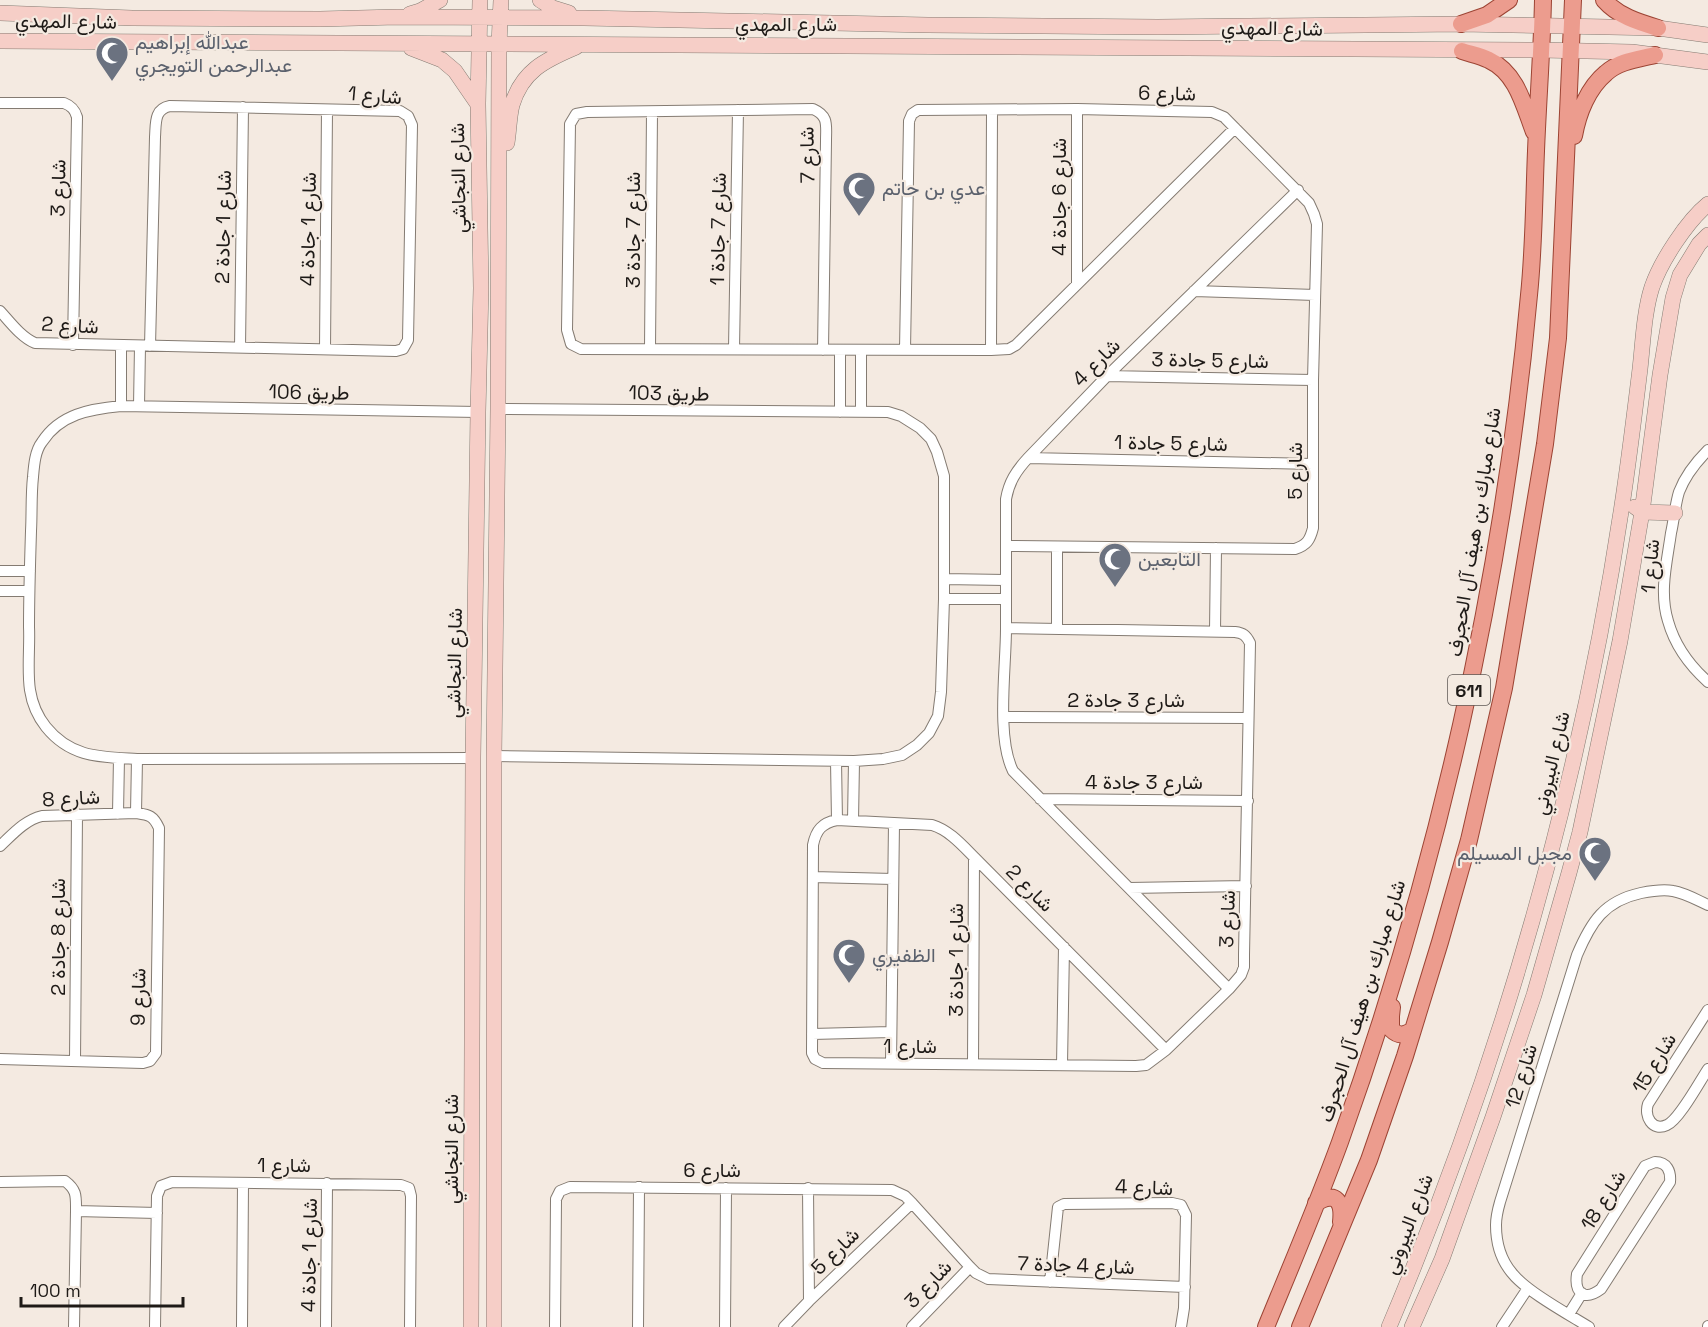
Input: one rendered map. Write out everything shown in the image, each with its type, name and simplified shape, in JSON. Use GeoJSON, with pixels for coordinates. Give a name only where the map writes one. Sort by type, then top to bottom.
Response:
{"type":"FeatureCollection","features":[{"type":"Feature","properties":{"kind":"main road"},"geometry":{"type":"LineString","coordinates":[[398,16],[420,11],[440,0]]}},
{"type":"Feature","properties":{"kind":"main road","name":"شارع النجاشي"},"geometry":{"type":"LineString","coordinates":[[471,1327],[473,758],[481,288],[478,104],[480,0]]}},
{"type":"Feature","properties":{"kind":"main road","name":"شارع النجاشي"},"geometry":{"type":"LineString","coordinates":[[494,1327],[494,756],[501,0]]}},
{"type":"Feature","properties":{"kind":"main road"},"geometry":{"type":"LineString","coordinates":[[540,0],[553,8],[584,18]]}},
{"type":"Feature","properties":{"kind":"main road"},"geometry":{"type":"LineString","coordinates":[[1461,24],[1487,15],[1509,0]]}},
{"type":"Feature","properties":{"kind":"main road","name":"شارع مبارك بن هيف آل الحجرف"},"geometry":{"type":"LineString","coordinates":[[1266,1327],[1339,1145],[1373,1046],[1408,933],[1440,816],[1473,671],[1496,546],[1513,434],[1530,293],[1543,0]]}},
{"type":"Feature","properties":{"kind":"main road","name":"611"},"geometry":{"type":"LineString","coordinates":[[1300,1327],[1369,1160],[1413,1030],[1469,840],[1504,688],[1545,444],[1558,338],[1573,0]]}},
{"type":"Feature","properties":{"kind":"main road"},"geometry":{"type":"LineString","coordinates":[[1604,0],[1610,7],[1633,20],[1658,27]]}},
{"type":"Feature","properties":{"kind":"main road","name":"شارع المهدي"},"geometry":{"type":"LineString","coordinates":[[0,14],[132,18],[320,19],[398,16],[584,18],[1158,27],[1461,24],[1658,27],[1708,35]]}},
{"type":"Feature","properties":{"kind":"main road"},"geometry":{"type":"LineString","coordinates":[[72,41],[95,37],[98,27],[89,16]]}},
{"type":"Feature","properties":{"kind":"main road"},"geometry":{"type":"LineString","coordinates":[[122,43],[114,37],[115,23],[132,18]]}},
{"type":"Feature","properties":{"kind":"main road"},"geometry":{"type":"LineString","coordinates":[[851,45],[871,35],[873,23]]}},
{"type":"Feature","properties":{"kind":"main road"},"geometry":{"type":"LineString","coordinates":[[921,46],[924,35],[945,25]]}},
{"type":"Feature","properties":{"kind":"main road","name":"شارع المهدي"},"geometry":{"type":"LineString","coordinates":[[0,41],[1541,50],[1632,52],[1708,62]]}},
{"type":"Feature","properties":{"kind":"main road"},"geometry":{"type":"LineString","coordinates":[[399,44],[442,60],[455,71],[478,104]]}},
{"type":"Feature","properties":{"kind":"main road"},"geometry":{"type":"LineString","coordinates":[[499,190],[512,106],[522,81],[541,63],[581,45]]}},
{"type":"Feature","properties":{"kind":"main road"},"geometry":{"type":"LineString","coordinates":[[1462,51],[1490,60],[1506,71],[1519,91],[1536,138]]}},
{"type":"Feature","properties":{"kind":"main road"},"geometry":{"type":"LineString","coordinates":[[1565,193],[1576,123],[1589,92],[1607,72],[1628,61],[1655,55]]}},
{"type":"Feature","properties":{"kind":"main road","name":"شارع البيروني"},"geometry":{"type":"LineString","coordinates":[[1389,1327],[1422,1249],[1476,1102],[1515,983],[1579,740],[1596,659],[1621,510],[1652,287],[1682,233],[1708,204]]}},
{"type":"Feature","properties":{"kind":"main road","name":"شارع البيروني"},"geometry":{"type":"LineString","coordinates":[[1414,1323],[1442,1259],[1493,1117],[1534,995],[1569,873],[1580,832],[1620,641],[1645,494],[1660,375],[1673,298],[1680,275],[1699,244],[1708,235]]}},
{"type":"Feature","properties":{"kind":"main road"},"geometry":{"type":"LineString","coordinates":[[1624,489],[1633,495],[1645,494]]}},
{"type":"Feature","properties":{"kind":"main road"},"geometry":{"type":"LineString","coordinates":[[1621,510],[1634,506],[1642,512],[1675,513]]}},
{"type":"Feature","properties":{"kind":"main road"},"geometry":{"type":"LineString","coordinates":[[476,597],[485,600],[496,595]]}},
{"type":"Feature","properties":{"kind":"main road"},"geometry":{"type":"LineString","coordinates":[[475,633],[484,628],[495,634]]}},
{"type":"Feature","properties":{"kind":"main road"},"geometry":{"type":"LineString","coordinates":[[472,906],[483,914],[495,908]]}},
{"type":"Feature","properties":{"kind":"main road"},"geometry":{"type":"LineString","coordinates":[[1408,933],[1390,1016],[1390,1026],[1399,1035],[1413,1030]]}},
{"type":"Feature","properties":{"kind":"main road"},"geometry":{"type":"LineString","coordinates":[[472,939],[486,935],[495,942]]}},
{"type":"Feature","properties":{"kind":"main road"},"geometry":{"type":"LineString","coordinates":[[1316,1203],[1323,1198],[1335,1199],[1342,1209],[1340,1226]]}},
{"type":"Feature","properties":{"kind":"main road"},"geometry":{"type":"LineString","coordinates":[[1397,1308],[1401,1318],[1414,1323]]}},
{"type":"Feature","properties":{"kind":"street","name":"شارع 3"},"geometry":{"type":"LineString","coordinates":[[0,103],[64,103],[76,112],[73,345]]}},
{"type":"Feature","properties":{"kind":"street","name":"شارع 1"},"geometry":{"type":"LineString","coordinates":[[170,106],[327,110],[399,111],[408,116],[412,125],[408,340],[403,349],[396,351],[145,346],[155,137],[157,115],[162,108],[170,106]]}},
{"type":"Feature","properties":{"kind":"street","name":"شارع 1 جادة 2"},"geometry":{"type":"LineString","coordinates":[[240,348],[243,107]]}},
{"type":"Feature","properties":{"kind":"street","name":"شارع 7"},"geometry":{"type":"LineString","coordinates":[[813,109],[821,112],[826,119],[823,350],[581,349],[571,344],[567,330],[570,124],[576,114],[587,112],[652,111],[813,109]]}},
{"type":"Feature","properties":{"kind":"street","name":"شارع 6"},"geometry":{"type":"LineString","coordinates":[[905,350],[909,121],[912,114],[918,110],[1077,109],[1212,112],[1224,117],[1235,128]]}},
{"type":"Feature","properties":{"kind":"street","name":"شارع 6 جادة 4"},"geometry":{"type":"LineString","coordinates":[[1077,109],[1077,284]]}},
{"type":"Feature","properties":{"kind":"street","name":"شارع 1 جادة 4"},"geometry":{"type":"LineString","coordinates":[[325,349],[327,110]]}},
{"type":"Feature","properties":{"kind":"street","name":"شارع 7 جادة 1"},"geometry":{"type":"LineString","coordinates":[[734,349],[738,110]]}},
{"type":"Feature","properties":{"kind":"street"},"geometry":{"type":"LineString","coordinates":[[991,350],[992,110]]}},
{"type":"Feature","properties":{"kind":"street","name":"شارع 7 جادة 3"},"geometry":{"type":"LineString","coordinates":[[650,349],[652,111]]}},
{"type":"Feature","properties":{"kind":"street"},"geometry":{"type":"LineString","coordinates":[[823,350],[1009,349],[1016,345],[1235,128]]}},
{"type":"Feature","properties":{"kind":"street","name":"شارع 5"},"geometry":{"type":"LineString","coordinates":[[1006,546],[1295,549],[1305,545],[1310,539],[1313,528],[1313,380],[1317,224],[1309,203],[1298,190],[1235,128]]}},
{"type":"Feature","properties":{"kind":"street","name":"شارع 4"},"geometry":{"type":"LineString","coordinates":[[1005,599],[1006,499],[1008,486],[1016,471],[1107,376],[1298,190]]}},
{"type":"Feature","properties":{"kind":"street"},"geometry":{"type":"LineString","coordinates":[[1194,291],[1315,295]]}},
{"type":"Feature","properties":{"kind":"street","name":"شارع 2"},"geometry":{"type":"LineString","coordinates":[[0,311],[30,341],[35,343],[145,346]]}},
{"type":"Feature","properties":{"kind":"street"},"geometry":{"type":"LineString","coordinates":[[121,346],[121,406]]}},
{"type":"Feature","properties":{"kind":"street"},"geometry":{"type":"LineString","coordinates":[[139,406],[145,346]]}},
{"type":"Feature","properties":{"kind":"street"},"geometry":{"type":"LineString","coordinates":[[840,350],[840,412]]}},
{"type":"Feature","properties":{"kind":"street"},"geometry":{"type":"LineString","coordinates":[[861,350],[861,412]]}},
{"type":"Feature","properties":{"kind":"street","name":"شارع 5 جادة 3"},"geometry":{"type":"LineString","coordinates":[[1107,376],[1313,380]]}},
{"type":"Feature","properties":{"kind":"street","name":"طريق 106"},"geometry":{"type":"LineString","coordinates":[[473,758],[137,759],[94,756],[72,750],[45,726],[34,707],[30,688],[29,591],[33,477],[36,456],[40,443],[51,429],[65,419],[96,408],[121,406],[478,412]]}},
{"type":"Feature","properties":{"kind":"street","name":"طريق 103"},"geometry":{"type":"LineString","coordinates":[[494,756],[854,761],[902,755],[929,733],[938,716],[944,599],[944,476],[938,452],[931,439],[920,428],[901,416],[888,412],[498,409]]}},
{"type":"Feature","properties":{"kind":"street","name":"شارع 1"},"geometry":{"type":"LineString","coordinates":[[1708,450],[1688,474],[1680,492],[1663,595],[1667,620],[1677,643],[1689,663],[1708,682]]}},
{"type":"Feature","properties":{"kind":"street","name":"شارع 5 جادة 1"},"geometry":{"type":"LineString","coordinates":[[1028,458],[1313,464]]}},
{"type":"Feature","properties":{"kind":"street"},"geometry":{"type":"LineString","coordinates":[[1057,547],[1057,629]]}},
{"type":"Feature","properties":{"kind":"street"},"geometry":{"type":"LineString","coordinates":[[1215,631],[1216,548]]}},
{"type":"Feature","properties":{"kind":"street"},"geometry":{"type":"LineString","coordinates":[[0,571],[30,571]]}},
{"type":"Feature","properties":{"kind":"street"},"geometry":{"type":"LineString","coordinates":[[944,579],[1005,580]]}},
{"type":"Feature","properties":{"kind":"street"},"geometry":{"type":"LineString","coordinates":[[0,591],[29,591]]}},
{"type":"Feature","properties":{"kind":"street"},"geometry":{"type":"LineString","coordinates":[[944,599],[1005,599]]}},
{"type":"Feature","properties":{"kind":"street","name":"شارع 3"},"geometry":{"type":"LineString","coordinates":[[1005,599],[1005,744],[1012,771],[1229,989],[1241,975],[1244,967],[1250,643],[1243,633],[1215,631],[1006,628]]}},
{"type":"Feature","properties":{"kind":"street","name":"شارع 3 جادة 2"},"geometry":{"type":"LineString","coordinates":[[1004,717],[1248,718]]}},
{"type":"Feature","properties":{"kind":"street"},"geometry":{"type":"LineString","coordinates":[[119,758],[118,814],[136,813],[137,759]]}},
{"type":"Feature","properties":{"kind":"street"},"geometry":{"type":"LineString","coordinates":[[836,761],[837,820]]}},
{"type":"Feature","properties":{"kind":"street"},"geometry":{"type":"LineString","coordinates":[[853,821],[854,761]]}},
{"type":"Feature","properties":{"kind":"street","name":"شارع 3 جادة 4"},"geometry":{"type":"LineString","coordinates":[[1040,799],[1248,801]]}},
{"type":"Feature","properties":{"kind":"street","name":"شارع 9"},"geometry":{"type":"LineString","coordinates":[[0,1059],[143,1063],[150,1061],[156,1053],[159,828],[155,820],[147,815],[136,813]]}},
{"type":"Feature","properties":{"kind":"street","name":"شارع 8"},"geometry":{"type":"LineString","coordinates":[[0,846],[33,818],[77,814],[118,814]]}},
{"type":"Feature","properties":{"kind":"street","name":"شارع 8 جادة 2"},"geometry":{"type":"LineString","coordinates":[[75,1061],[77,814]]}},
{"type":"Feature","properties":{"kind":"street","name":"شارع 2"},"geometry":{"type":"LineString","coordinates":[[837,820],[940,827],[974,857],[1166,1050]]}},
{"type":"Feature","properties":{"kind":"street","name":"شارع 1"},"geometry":{"type":"LineString","coordinates":[[837,820],[820,827],[813,845],[812,1053],[815,1059],[823,1063],[1146,1065],[1166,1050],[1229,989]]}},
{"type":"Feature","properties":{"kind":"street"},"geometry":{"type":"LineString","coordinates":[[891,1064],[894,823]]}},
{"type":"Feature","properties":{"kind":"street","name":"شارع 1 جادة 3"},"geometry":{"type":"LineString","coordinates":[[974,857],[974,1064]]}},
{"type":"Feature","properties":{"kind":"street"},"geometry":{"type":"LineString","coordinates":[[813,877],[893,879]]}},
{"type":"Feature","properties":{"kind":"street"},"geometry":{"type":"LineString","coordinates":[[1129,888],[1246,886]]}},
{"type":"Feature","properties":{"kind":"street","name":"شارع 12"},"geometry":{"type":"LineString","coordinates":[[1589,1327],[1528,1288],[1513,1275],[1503,1260],[1497,1242],[1496,1223],[1500,1202],[1577,955],[1587,931],[1599,915],[1613,903],[1653,890],[1673,891],[1708,905]]}},
{"type":"Feature","properties":{"kind":"street"},"geometry":{"type":"LineString","coordinates":[[1062,1065],[1064,947]]}},
{"type":"Feature","properties":{"kind":"street","name":"شارع 15"},"geometry":{"type":"LineString","coordinates":[[1708,1010],[1648,1104],[1647,1114],[1652,1124],[1663,1127],[1674,1121],[1708,1068]]}},
{"type":"Feature","properties":{"kind":"street"},"geometry":{"type":"LineString","coordinates":[[812,1034],[891,1032]]}},
{"type":"Feature","properties":{"kind":"street","name":"شارع 18"},"geometry":{"type":"LineString","coordinates":[[1655,1161],[1663,1163],[1669,1170],[1670,1182],[1601,1289],[1592,1295],[1581,1293],[1576,1278],[1583,1264],[1645,1166],[1655,1161]]}},
{"type":"Feature","properties":{"kind":"street"},"geometry":{"type":"LineString","coordinates":[[0,1182],[65,1181],[73,1187],[76,1198],[74,1327]]}},
{"type":"Feature","properties":{"kind":"street","name":"شارع 1"},"geometry":{"type":"LineString","coordinates":[[155,1327],[157,1213],[161,1186],[166,1183],[327,1183],[401,1185],[409,1188],[411,1196],[410,1327]]}},
{"type":"Feature","properties":{"kind":"street"},"geometry":{"type":"LineString","coordinates":[[242,1327],[243,1183]]}},
{"type":"Feature","properties":{"kind":"street","name":"شارع 1 جادة 4"},"geometry":{"type":"LineString","coordinates":[[326,1327],[327,1183]]}},
{"type":"Feature","properties":{"kind":"street","name":"شارع 6"},"geometry":{"type":"LineString","coordinates":[[555,1327],[556,1198],[560,1191],[570,1187],[892,1190],[899,1192],[912,1203],[970,1267]]}},
{"type":"Feature","properties":{"kind":"street"},"geometry":{"type":"LineString","coordinates":[[638,1327],[639,1187]]}},
{"type":"Feature","properties":{"kind":"street"},"geometry":{"type":"LineString","coordinates":[[725,1327],[726,1188]]}},
{"type":"Feature","properties":{"kind":"street"},"geometry":{"type":"LineString","coordinates":[[808,1188],[809,1301]]}},
{"type":"Feature","properties":{"kind":"street","name":"شارع 5"},"geometry":{"type":"LineString","coordinates":[[784,1327],[912,1203]]}},
{"type":"Feature","properties":{"kind":"street","name":"شارع 4"},"geometry":{"type":"LineString","coordinates":[[1050,1282],[1058,1207],[1064,1204],[1172,1203],[1181,1205],[1186,1215],[1185,1287],[1181,1327]]}},
{"type":"Feature","properties":{"kind":"street"},"geometry":{"type":"LineString","coordinates":[[76,1211],[157,1213]]}},
{"type":"Feature","properties":{"kind":"street","name":"شارع 3"},"geometry":{"type":"LineString","coordinates":[[912,1327],[970,1267]]}},
{"type":"Feature","properties":{"kind":"street","name":"شارع 4 جادة 7"},"geometry":{"type":"LineString","coordinates":[[970,1267],[988,1279],[1185,1287]]}},
{"type":"Feature","properties":{"kind":"street"},"geometry":{"type":"LineString","coordinates":[[1502,1327],[1528,1288]]}},
{"type":"Feature","properties":{"kind":"street","name":"شارع 18"},"geometry":{"type":"LineString","coordinates":[[1569,1314],[1581,1293]]}},
{"type":"Feature","properties":{"kind":"place","name":"عبدالله إبراهيم عبدالرحمن التويجري"},"geometry":{"type":"Point","coordinates":[112,82]}},
{"type":"Feature","properties":{"kind":"place","name":"عدي بن حاتم"},"geometry":{"type":"Point","coordinates":[859,217]}},
{"type":"Feature","properties":{"kind":"place","name":"التابعين"},"geometry":{"type":"Point","coordinates":[1115,588]}},
{"type":"Feature","properties":{"kind":"place","name":"مجبل المسيلم"},"geometry":{"type":"Point","coordinates":[1595,882]}},
{"type":"Feature","properties":{"kind":"place","name":"الظفيري"},"geometry":{"type":"Point","coordinates":[849,984]}}]}
